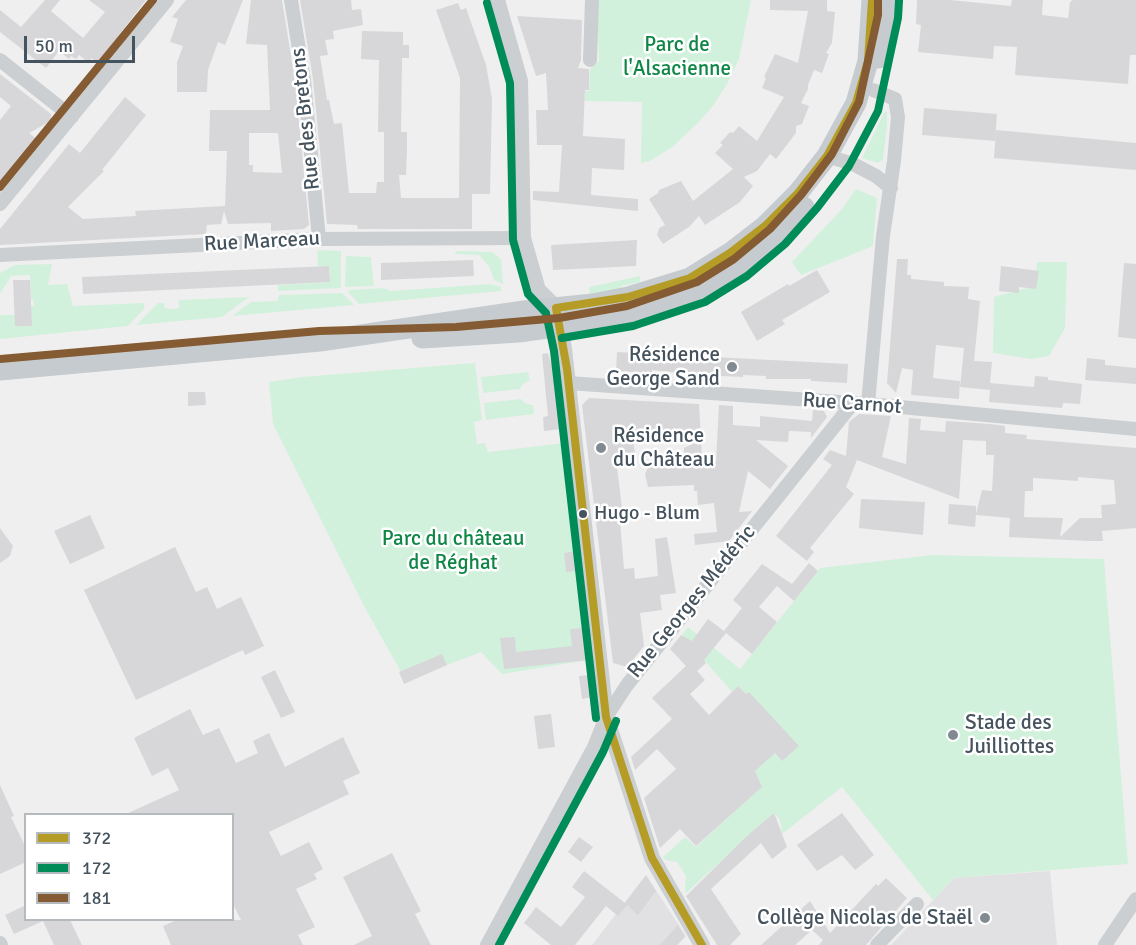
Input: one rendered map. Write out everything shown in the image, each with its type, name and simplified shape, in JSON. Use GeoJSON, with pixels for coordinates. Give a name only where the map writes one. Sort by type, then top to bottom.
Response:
{"type":"FeatureCollection","features":[{"type":"Feature","properties":{"kind":"main road"},"geometry":{"type":"LineString","coordinates":[[834,158],[856,103],[868,61],[872,0]]}},
{"type":"Feature","properties":{"kind":"main road"},"geometry":{"type":"LineString","coordinates":[[0,370],[320,341],[457,337],[558,318],[630,316],[701,292],[740,268],[777,237],[809,201],[834,158],[869,106],[882,93],[889,0]]}},
{"type":"Feature","properties":{"kind":"street"},"geometry":{"type":"LineString","coordinates":[[0,204],[167,0]]}},
{"type":"Feature","properties":{"kind":"street","name":"Rue des Bretons"},"geometry":{"type":"LineString","coordinates":[[291,0],[304,80],[319,239]]}},
{"type":"Feature","properties":{"kind":"street"},"geometry":{"type":"LineString","coordinates":[[497,0],[520,81],[523,238],[538,290],[558,318],[568,383],[606,717],[652,858],[702,945]]}},
{"type":"Feature","properties":{"kind":"street"},"geometry":{"type":"LineString","coordinates":[[590,60],[592,0]]}},
{"type":"Feature","properties":{"kind":"street"},"geometry":{"type":"LineString","coordinates":[[0,60],[72,117]]}},
{"type":"Feature","properties":{"kind":"street"},"geometry":{"type":"LineString","coordinates":[[862,404],[891,188],[898,117],[896,100],[882,93]]}},
{"type":"Feature","properties":{"kind":"street"},"geometry":{"type":"LineString","coordinates":[[834,158],[853,164],[876,176],[891,188]]}},
{"type":"Feature","properties":{"kind":"street","name":"Rue Marceau"},"geometry":{"type":"LineString","coordinates":[[0,255],[319,239],[523,238]]}},
{"type":"Feature","properties":{"kind":"street","name":"Rue Carnot"},"geometry":{"type":"LineString","coordinates":[[568,383],[862,404],[1136,429]]}},
{"type":"Feature","properties":{"kind":"street","name":"Rue Georges Médéric"},"geometry":{"type":"LineString","coordinates":[[487,945],[594,747],[606,717],[627,685],[849,408],[862,404]]}},
{"type":"Feature","properties":{"kind":"street"},"geometry":{"type":"LineString","coordinates":[[1104,945],[1136,899]]}},
{"type":"Feature","properties":{"kind":"street"},"geometry":{"type":"LineString","coordinates":[[877,945],[917,904]]}},
{"type":"Feature","properties":{"kind":"shaded area","name":"Collège Nicolas de Staël"},"geometry":{"type":"Polygon","coordinates":[[[1050,871],[1057,945],[891,945],[954,878],[1050,871]]]}},
{"type":"Feature","properties":{"kind":"shaded area"},"geometry":{"type":"Polygon","coordinates":[[[646,875],[686,936],[677,945],[592,945],[646,875]]]}},
{"type":"Feature","properties":{"kind":"green space","name":"Parc de l'Alsacienne"},"geometry":{"type":"Polygon","coordinates":[[[596,0],[751,0],[739,59],[727,84],[713,106],[698,123],[671,148],[650,161],[641,163],[642,102],[585,101],[585,91],[589,91],[590,69],[599,61],[596,0]]]}},
{"type":"Feature","properties":{"kind":"green space"},"geometry":{"type":"Polygon","coordinates":[[[885,111],[887,112],[887,126],[883,160],[878,163],[862,158],[885,111]]]}},
{"type":"Feature","properties":{"kind":"green space"},"geometry":{"type":"Polygon","coordinates":[[[856,189],[877,198],[873,246],[801,275],[792,262],[842,209],[856,189]]]}},
{"type":"Feature","properties":{"kind":"green space"},"geometry":{"type":"Polygon","coordinates":[[[319,250],[341,251],[341,288],[278,291],[278,285],[330,282],[329,266],[318,266],[317,252],[319,250]]]}},
{"type":"Feature","properties":{"kind":"green space"},"geometry":{"type":"Polygon","coordinates":[[[457,251],[492,252],[501,259],[503,284],[494,280],[489,266],[479,255],[454,254],[457,251]]]}},
{"type":"Feature","properties":{"kind":"green space"},"geometry":{"type":"Polygon","coordinates":[[[346,256],[371,257],[374,286],[345,287],[346,256]]]}},
{"type":"Feature","properties":{"kind":"green space"},"geometry":{"type":"Polygon","coordinates":[[[1037,262],[1067,262],[1065,328],[1049,356],[1031,359],[993,353],[994,297],[1035,286],[1037,262]]]}},
{"type":"Feature","properties":{"kind":"green space"},"geometry":{"type":"Polygon","coordinates":[[[52,264],[48,285],[67,284],[73,306],[144,303],[144,309],[128,326],[0,339],[0,313],[1,315],[15,315],[15,326],[31,325],[30,306],[34,306],[33,299],[31,299],[30,275],[11,276],[0,294],[0,273],[15,265],[52,264]]]}},
{"type":"Feature","properties":{"kind":"green space"},"geometry":{"type":"Polygon","coordinates":[[[640,276],[640,282],[621,286],[620,292],[590,297],[589,287],[640,276]]]}},
{"type":"Feature","properties":{"kind":"green space"},"geometry":{"type":"Polygon","coordinates":[[[490,284],[501,287],[501,291],[359,304],[348,292],[384,288],[391,291],[490,284]]]}},
{"type":"Feature","properties":{"kind":"green space"},"geometry":{"type":"Polygon","coordinates":[[[342,293],[354,305],[232,316],[251,302],[277,301],[279,295],[342,293]]]}},
{"type":"Feature","properties":{"kind":"green space"},"geometry":{"type":"Polygon","coordinates":[[[249,297],[222,317],[136,325],[158,303],[164,303],[165,308],[170,309],[179,308],[179,300],[249,297]]]}},
{"type":"Feature","properties":{"kind":"green space","name":"Parc du château de Réghat"},"geometry":{"type":"Polygon","coordinates":[[[475,363],[482,420],[474,422],[477,444],[485,443],[488,452],[564,443],[589,660],[502,674],[481,652],[406,681],[365,608],[273,424],[269,382],[302,377],[475,363]]]}},
{"type":"Feature","properties":{"kind":"green space"},"geometry":{"type":"Polygon","coordinates":[[[528,372],[530,380],[520,389],[483,393],[481,377],[528,372]]]}},
{"type":"Feature","properties":{"kind":"green space"},"geometry":{"type":"Polygon","coordinates":[[[521,399],[526,404],[533,405],[534,414],[486,420],[484,403],[521,399]]]}},
{"type":"Feature","properties":{"kind":"green space","name":"Stade des Juilliottes"},"geometry":{"type":"Polygon","coordinates":[[[932,555],[1104,559],[1128,864],[954,878],[933,900],[842,787],[782,834],[780,820],[774,813],[686,893],[686,876],[677,862],[665,860],[663,857],[685,837],[696,847],[761,787],[755,771],[768,746],[782,761],[774,724],[738,686],[732,692],[682,635],[688,627],[740,669],[820,568],[932,555]]]}},
{"type":"Feature","properties":{"kind":"building"},"geometry":{"type":"Polygon","coordinates":[[[45,0],[60,0],[51,11],[83,38],[105,12],[89,0],[146,0],[97,63],[92,58],[88,62],[79,55],[76,59],[71,56],[69,59],[59,51],[46,68],[0,32],[0,10],[21,27],[45,0]]]}},
{"type":"Feature","properties":{"kind":"building"},"geometry":{"type":"Polygon","coordinates":[[[186,0],[243,0],[225,45],[218,42],[208,70],[207,92],[177,92],[177,62],[183,46],[170,42],[178,19],[172,17],[186,0]]]}},
{"type":"Feature","properties":{"kind":"building"},"geometry":{"type":"Polygon","coordinates":[[[251,0],[282,0],[295,81],[309,225],[304,229],[271,231],[271,223],[228,224],[224,211],[221,224],[207,225],[206,234],[0,245],[0,229],[69,144],[80,153],[125,97],[146,115],[102,170],[104,171],[68,207],[83,219],[136,216],[135,211],[225,206],[227,151],[209,151],[210,110],[270,110],[267,45],[246,44],[251,0]],[[249,133],[249,165],[253,165],[253,172],[282,173],[278,133],[249,133]]]}},
{"type":"Feature","properties":{"kind":"building"},"geometry":{"type":"Polygon","coordinates":[[[300,0],[351,0],[352,10],[361,9],[363,25],[333,31],[334,39],[325,40],[328,55],[320,56],[327,100],[329,100],[334,124],[342,123],[349,193],[376,193],[377,182],[384,182],[384,132],[378,132],[379,60],[361,59],[362,31],[403,32],[403,45],[409,45],[409,58],[402,58],[401,132],[407,132],[407,149],[406,175],[399,175],[401,198],[459,198],[460,78],[436,10],[458,3],[461,10],[466,8],[486,65],[492,99],[490,194],[472,194],[472,229],[358,229],[357,225],[327,224],[313,79],[300,0]]]}},
{"type":"Feature","properties":{"kind":"building"},"geometry":{"type":"Polygon","coordinates":[[[770,0],[827,0],[827,11],[835,12],[832,43],[826,53],[829,54],[822,73],[814,70],[801,103],[809,106],[802,124],[796,126],[796,133],[776,159],[770,154],[757,171],[744,177],[753,186],[740,202],[705,225],[699,216],[689,227],[663,244],[657,235],[659,228],[665,225],[649,199],[659,190],[681,181],[693,201],[733,169],[715,153],[723,145],[720,143],[739,126],[757,141],[784,97],[762,88],[766,78],[764,77],[775,54],[798,63],[808,11],[770,10],[770,0]]]}},
{"type":"Feature","properties":{"kind":"building"},"geometry":{"type":"Polygon","coordinates":[[[917,0],[950,0],[1011,6],[1012,0],[1043,0],[1042,15],[1068,18],[1070,2],[1073,0],[1136,0],[1136,55],[1130,55],[1128,84],[1015,75],[1017,47],[994,46],[993,59],[918,52],[921,25],[916,24],[917,0]]]}},
{"type":"Feature","properties":{"kind":"building"},"geometry":{"type":"Polygon","coordinates":[[[517,16],[582,20],[581,60],[578,68],[589,69],[589,90],[585,90],[583,136],[625,139],[624,170],[592,168],[591,195],[638,199],[638,211],[533,200],[533,191],[559,192],[562,145],[537,145],[536,110],[548,110],[546,73],[536,76],[517,16]]]}},
{"type":"Feature","properties":{"kind":"building"},"geometry":{"type":"Polygon","coordinates":[[[0,74],[51,114],[51,121],[29,133],[37,139],[0,184],[0,120],[11,106],[0,97],[0,74]]]}},
{"type":"Feature","properties":{"kind":"building"},"geometry":{"type":"Polygon","coordinates":[[[924,108],[997,114],[995,141],[922,135],[924,108]]]}},
{"type":"Feature","properties":{"kind":"building"},"geometry":{"type":"Polygon","coordinates":[[[996,130],[1136,143],[1136,170],[994,158],[996,130]]]}},
{"type":"Feature","properties":{"kind":"building"},"geometry":{"type":"Polygon","coordinates":[[[637,240],[636,266],[553,270],[551,245],[637,240]]]}},
{"type":"Feature","properties":{"kind":"building"},"geometry":{"type":"Polygon","coordinates":[[[897,259],[908,259],[907,275],[911,275],[911,279],[944,282],[944,286],[969,287],[968,299],[980,301],[974,361],[992,362],[990,383],[1034,387],[1035,376],[1082,384],[1080,404],[1063,403],[1062,408],[989,402],[990,390],[960,387],[964,348],[936,345],[933,378],[960,381],[959,399],[911,395],[913,370],[902,368],[896,393],[887,383],[897,259]]]}},
{"type":"Feature","properties":{"kind":"building"},"geometry":{"type":"Polygon","coordinates":[[[473,260],[474,276],[381,280],[381,263],[473,260]]]}},
{"type":"Feature","properties":{"kind":"building"},"geometry":{"type":"Polygon","coordinates":[[[1124,263],[1136,264],[1136,339],[1118,337],[1124,263]]]}},
{"type":"Feature","properties":{"kind":"building"},"geometry":{"type":"Polygon","coordinates":[[[329,266],[330,282],[83,294],[82,277],[329,266]]]}},
{"type":"Feature","properties":{"kind":"building"},"geometry":{"type":"Polygon","coordinates":[[[1001,266],[1039,271],[1036,289],[1019,287],[1019,293],[999,291],[1001,266]]]}},
{"type":"Feature","properties":{"kind":"building"},"geometry":{"type":"Polygon","coordinates":[[[817,270],[830,292],[782,320],[785,324],[757,341],[741,312],[817,270]]]}},
{"type":"Feature","properties":{"kind":"building"},"geometry":{"type":"Polygon","coordinates":[[[13,280],[30,280],[32,326],[15,326],[13,280]]]}},
{"type":"Feature","properties":{"kind":"building","name":"Résidence George Sand"},"geometry":{"type":"Polygon","coordinates":[[[617,352],[848,364],[847,383],[811,381],[811,379],[766,379],[766,376],[743,375],[743,377],[697,373],[697,375],[652,370],[652,373],[616,371],[617,352]]]}},
{"type":"Feature","properties":{"kind":"building"},"geometry":{"type":"Polygon","coordinates":[[[548,353],[556,380],[562,429],[544,431],[543,417],[548,416],[542,354],[548,353]]]}},
{"type":"Feature","properties":{"kind":"building"},"geometry":{"type":"Polygon","coordinates":[[[1087,358],[1105,360],[1105,365],[1136,368],[1136,384],[1085,380],[1087,358]]]}},
{"type":"Feature","properties":{"kind":"building"},"geometry":{"type":"Polygon","coordinates":[[[188,392],[205,392],[206,405],[188,406],[188,392]]]}},
{"type":"Feature","properties":{"kind":"building"},"geometry":{"type":"Polygon","coordinates":[[[589,398],[699,404],[701,439],[685,438],[685,434],[652,432],[651,436],[632,434],[636,460],[616,459],[622,508],[619,509],[624,569],[634,568],[635,579],[658,576],[655,539],[667,537],[676,593],[660,595],[662,610],[640,613],[644,646],[627,667],[613,663],[582,405],[589,398]]]}},
{"type":"Feature","properties":{"kind":"building"},"geometry":{"type":"Polygon","coordinates":[[[719,405],[733,406],[733,425],[760,427],[760,416],[812,421],[813,410],[824,411],[827,417],[811,438],[811,432],[789,431],[788,442],[756,440],[788,466],[770,489],[748,471],[739,512],[752,511],[729,541],[695,545],[694,534],[717,532],[714,503],[698,505],[694,485],[648,487],[645,474],[649,466],[666,457],[684,460],[684,448],[701,440],[702,462],[716,462],[719,405]]]}},
{"type":"Feature","properties":{"kind":"building"},"geometry":{"type":"Polygon","coordinates":[[[859,414],[891,416],[882,457],[906,464],[909,418],[921,419],[920,430],[945,432],[946,421],[990,424],[1005,426],[1005,433],[1027,435],[1026,439],[1136,448],[1136,528],[1102,531],[1103,541],[1088,541],[1009,537],[1010,518],[976,515],[975,527],[948,524],[949,504],[976,506],[976,514],[982,490],[992,491],[994,455],[986,455],[986,441],[963,440],[959,499],[857,460],[846,487],[854,494],[810,548],[814,552],[807,561],[776,536],[832,465],[823,459],[830,450],[846,456],[849,422],[859,414]],[[1078,477],[1078,481],[1033,478],[1033,491],[1025,491],[1024,517],[1063,518],[1060,537],[1080,518],[1102,518],[1101,505],[1116,504],[1114,480],[1078,477]]]}},
{"type":"Feature","properties":{"kind":"building"},"geometry":{"type":"Polygon","coordinates":[[[861,499],[925,502],[923,535],[859,528],[861,499]]]}},
{"type":"Feature","properties":{"kind":"building"},"geometry":{"type":"Polygon","coordinates":[[[90,515],[105,548],[70,564],[54,531],[90,515]]]}},
{"type":"Feature","properties":{"kind":"building"},"geometry":{"type":"Polygon","coordinates":[[[0,528],[13,546],[10,556],[0,563],[0,528]]]}},
{"type":"Feature","properties":{"kind":"building"},"geometry":{"type":"Polygon","coordinates":[[[175,547],[196,592],[207,587],[217,609],[241,597],[264,646],[245,655],[243,650],[136,700],[84,590],[175,547]]]}},
{"type":"Feature","properties":{"kind":"building"},"geometry":{"type":"Polygon","coordinates":[[[575,551],[577,571],[566,572],[564,553],[575,551]]]}},
{"type":"Feature","properties":{"kind":"building"},"geometry":{"type":"Polygon","coordinates":[[[809,563],[818,571],[794,601],[777,586],[759,607],[777,622],[752,654],[726,633],[704,660],[706,663],[697,671],[705,680],[690,694],[709,715],[738,686],[746,694],[749,692],[799,746],[782,761],[775,753],[755,771],[762,787],[696,846],[680,829],[660,848],[644,798],[676,769],[657,749],[635,770],[631,757],[672,719],[652,698],[686,666],[670,649],[681,635],[692,641],[708,619],[724,631],[742,608],[733,600],[762,564],[792,584],[809,563]]]}},
{"type":"Feature","properties":{"kind":"building"},"geometry":{"type":"Polygon","coordinates":[[[584,628],[588,660],[504,669],[500,638],[515,637],[516,652],[572,646],[570,629],[584,628]]]}},
{"type":"Feature","properties":{"kind":"building"},"geometry":{"type":"Polygon","coordinates":[[[442,654],[447,665],[404,684],[399,672],[442,654]]]}},
{"type":"Feature","properties":{"kind":"building"},"geometry":{"type":"Polygon","coordinates":[[[275,670],[295,712],[281,718],[261,677],[275,670]]]}},
{"type":"Feature","properties":{"kind":"building"},"geometry":{"type":"Polygon","coordinates":[[[590,675],[593,697],[582,699],[579,676],[590,675]]]}},
{"type":"Feature","properties":{"kind":"building"},"geometry":{"type":"Polygon","coordinates":[[[190,709],[203,735],[219,728],[236,763],[258,753],[253,741],[269,733],[285,767],[343,737],[360,773],[343,781],[349,794],[269,832],[281,856],[309,842],[323,869],[314,874],[317,879],[296,889],[315,927],[298,935],[303,945],[171,945],[163,926],[175,921],[241,920],[234,906],[234,813],[128,813],[179,790],[168,768],[152,776],[134,738],[190,709]]]}},
{"type":"Feature","properties":{"kind":"building"},"geometry":{"type":"Polygon","coordinates":[[[551,714],[555,747],[538,749],[534,716],[551,714]]]}},
{"type":"Feature","properties":{"kind":"building"},"geometry":{"type":"Polygon","coordinates":[[[0,785],[14,816],[11,817],[24,844],[24,863],[0,874],[0,785]]]}},
{"type":"Feature","properties":{"kind":"building"},"geometry":{"type":"Polygon","coordinates":[[[774,813],[787,847],[772,859],[761,843],[711,889],[741,934],[730,945],[717,945],[686,896],[774,813]]]}},
{"type":"Feature","properties":{"kind":"building"},"geometry":{"type":"Polygon","coordinates":[[[842,813],[874,855],[855,870],[842,855],[817,871],[797,845],[842,813]]]}},
{"type":"Feature","properties":{"kind":"building"},"geometry":{"type":"Polygon","coordinates":[[[579,837],[593,847],[581,862],[568,852],[579,837]]]}},
{"type":"Feature","properties":{"kind":"building"},"geometry":{"type":"Polygon","coordinates":[[[392,853],[421,911],[415,914],[431,945],[354,945],[372,936],[343,877],[392,853]]]}},
{"type":"Feature","properties":{"kind":"building"},"geometry":{"type":"Polygon","coordinates":[[[584,871],[625,903],[646,875],[656,891],[638,915],[627,905],[618,916],[606,906],[575,945],[551,945],[524,923],[536,907],[561,927],[585,897],[572,887],[584,871]]]}},
{"type":"Feature","properties":{"kind":"building"},"geometry":{"type":"Polygon","coordinates":[[[886,878],[907,898],[866,945],[819,945],[823,940],[812,930],[795,945],[761,945],[810,901],[830,933],[876,884],[878,886],[886,878]]]}},
{"type":"Feature","properties":{"kind":"building"},"geometry":{"type":"Polygon","coordinates":[[[24,906],[24,921],[43,921],[14,934],[5,915],[24,906]]]}},
{"type":"Feature","properties":{"kind":"building"},"geometry":{"type":"Polygon","coordinates":[[[43,921],[70,921],[82,945],[54,945],[43,921]]]}},
{"type":"Feature","properties":{"kind":"building"},"geometry":{"type":"Polygon","coordinates":[[[678,925],[685,937],[677,945],[660,945],[678,925]]]}},
{"type":"Feature","properties":{"kind":"transit line","name":"181"},"geometry":{"type":"LineString","coordinates":[[0,187],[153,0]]}},
{"type":"Feature","properties":{"kind":"transit line","name":"372"},"geometry":{"type":"LineString","coordinates":[[702,945],[652,858],[606,717],[567,369],[556,308],[628,297],[690,278],[730,253],[765,226],[798,193],[827,156],[856,103],[868,61],[872,0]]}},
{"type":"Feature","properties":{"kind":"transit line","name":"181"},"geometry":{"type":"LineString","coordinates":[[0,359],[319,331],[456,327],[559,318],[627,306],[697,282],[734,259],[770,229],[801,195],[832,154],[859,102],[878,15],[878,0]]}},
{"type":"Feature","properties":{"kind":"transit line","name":"172"},"geometry":{"type":"LineString","coordinates":[[562,338],[633,326],[705,302],[747,276],[785,244],[817,208],[849,166],[878,111],[898,18],[899,1]]}},
{"type":"Feature","properties":{"kind":"transit line","name":"172"},"geometry":{"type":"LineString","coordinates":[[487,3],[510,83],[513,240],[528,294],[546,313],[554,351],[596,718]]}},
{"type":"Feature","properties":{"kind":"transit line","name":"172"},"geometry":{"type":"LineString","coordinates":[[499,945],[603,752],[616,721]]}},
{"type":"Feature","properties":{"kind":"place","name":"Résidence George Sand"},"geometry":{"type":"Point","coordinates":[732,367]}},
{"type":"Feature","properties":{"kind":"place","name":"Résidence du Château"},"geometry":{"type":"Point","coordinates":[601,448]}},
{"type":"Feature","properties":{"kind":"place","name":"Hugo - Blum"},"geometry":{"type":"Point","coordinates":[583,514]}},
{"type":"Feature","properties":{"kind":"place","name":"Stade des Juilliottes"},"geometry":{"type":"Point","coordinates":[953,735]}},
{"type":"Feature","properties":{"kind":"place","name":"Collège Nicolas de Staël"},"geometry":{"type":"Point","coordinates":[985,918]}}]}
